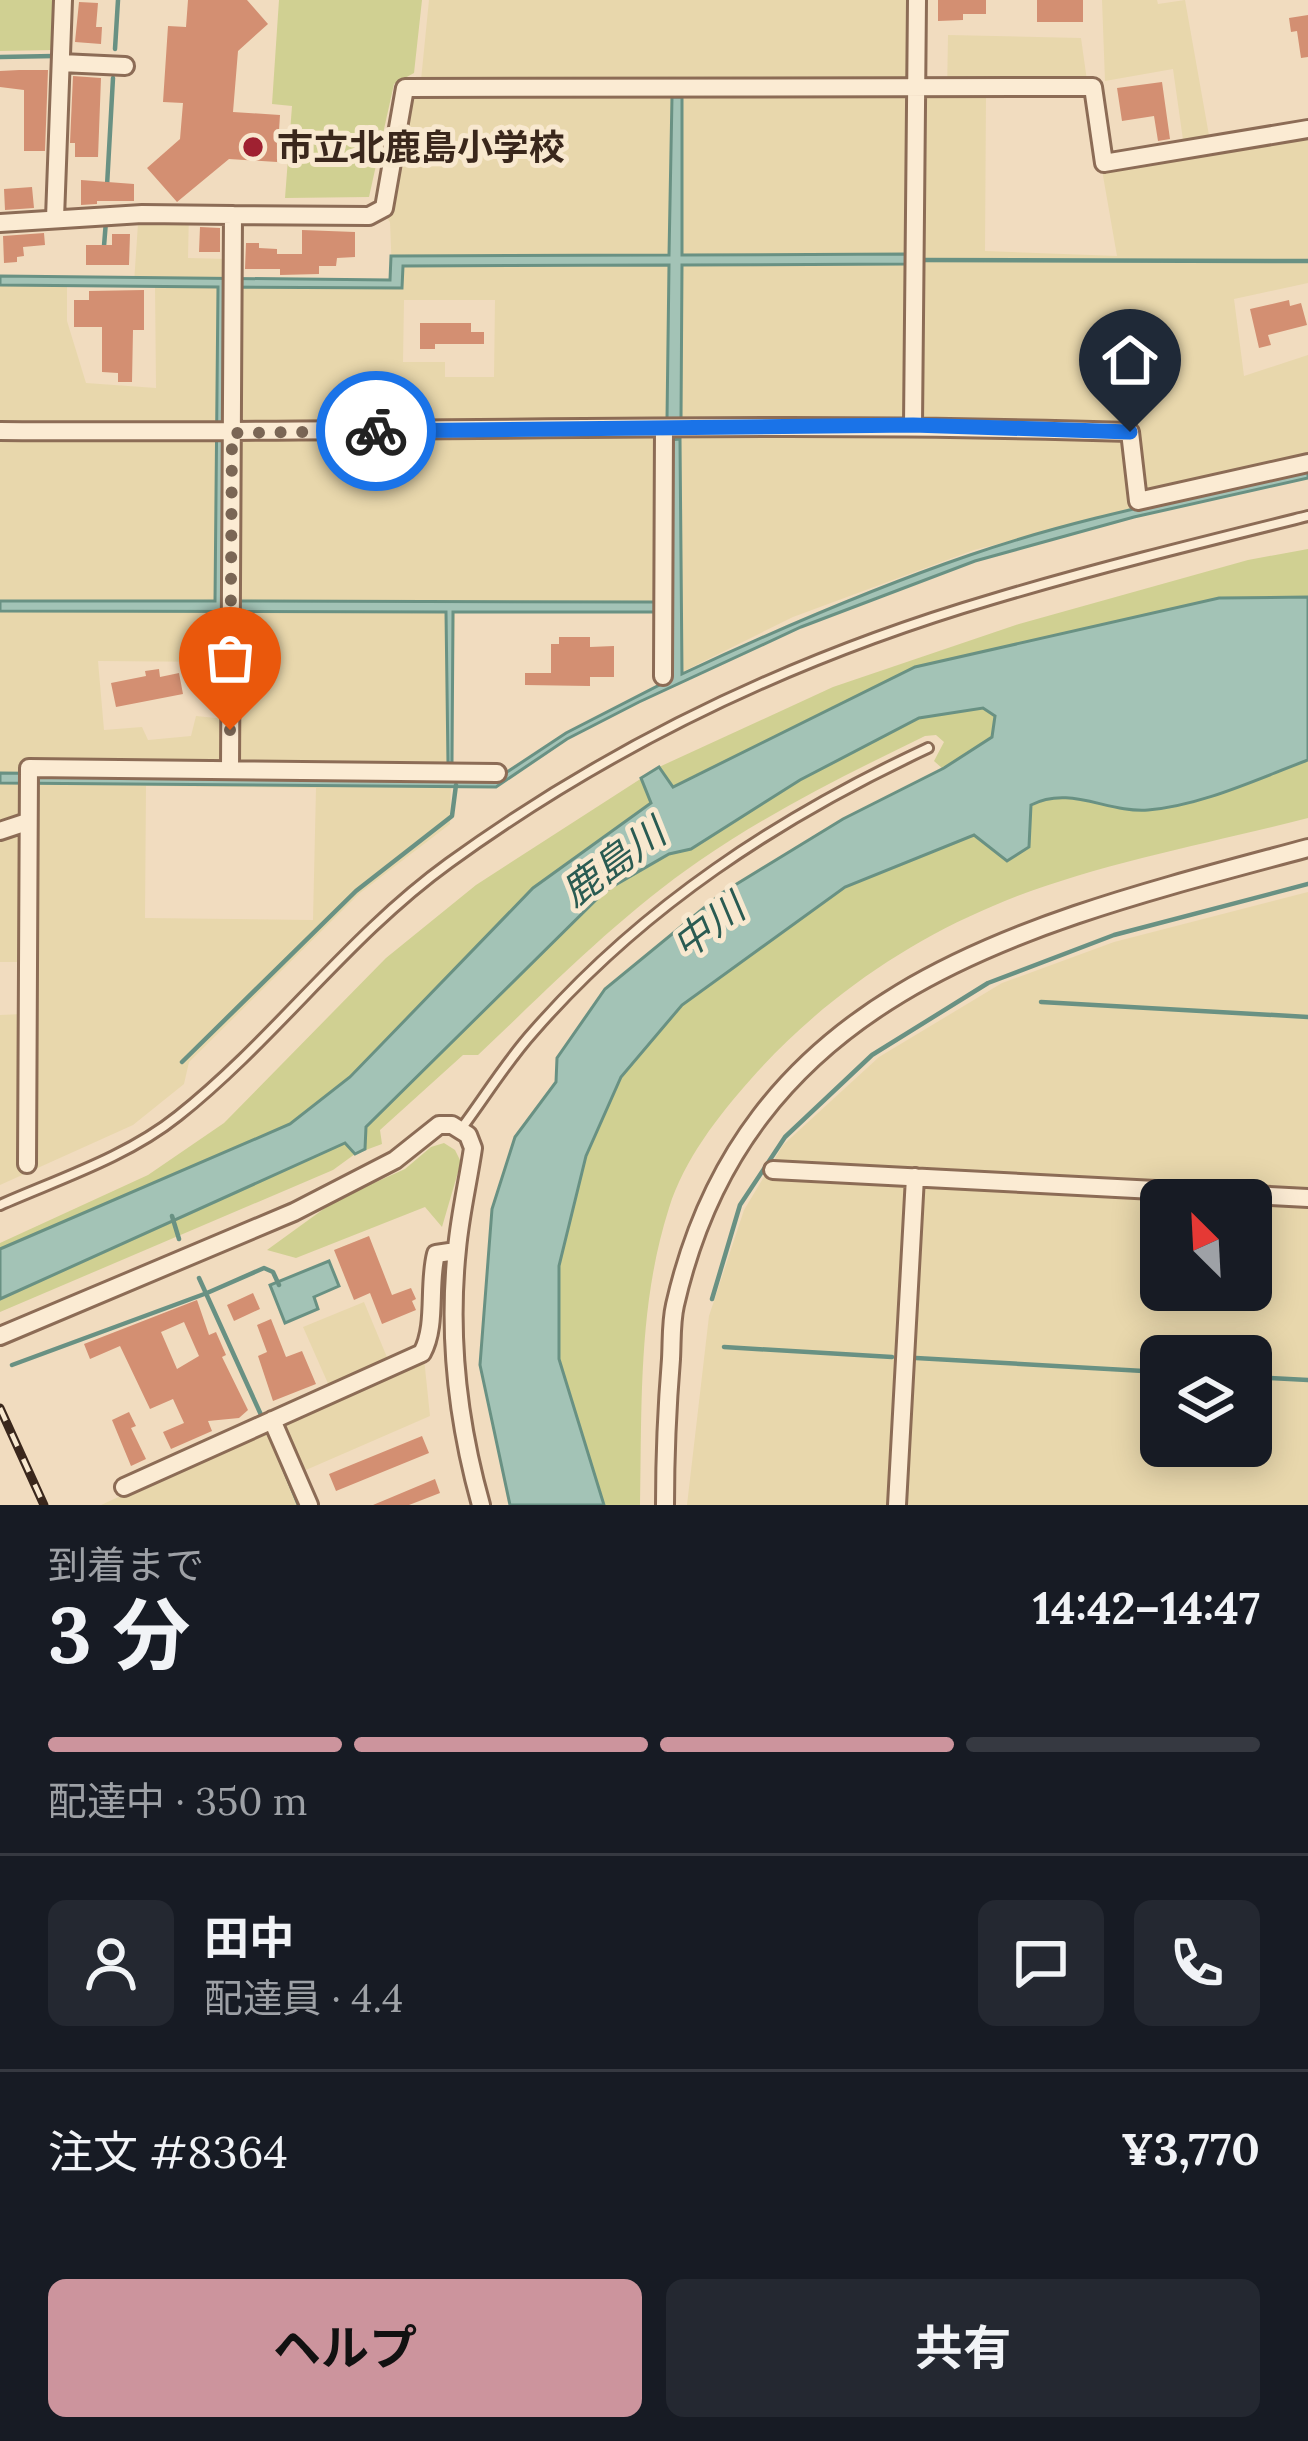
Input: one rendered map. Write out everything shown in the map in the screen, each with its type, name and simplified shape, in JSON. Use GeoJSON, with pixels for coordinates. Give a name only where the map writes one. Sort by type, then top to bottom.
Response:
{"type":"FeatureCollection","features":[{"type":"Feature","properties":{"kind":"street"},"geometry":{"type":"LineString","coordinates":[[55,218],[63,0]]}},
{"type":"Feature","properties":{"kind":"street"},"geometry":{"type":"LineString","coordinates":[[913,425],[917,0]]}},
{"type":"Feature","properties":{"kind":"street"},"geometry":{"type":"LineString","coordinates":[[61,57],[125,66]]}},
{"type":"Feature","properties":{"kind":"street"},"geometry":{"type":"LineString","coordinates":[[0,223],[106,216],[369,217],[384,208],[405,88],[1093,88],[1104,163],[1308,129]]}},
{"type":"Feature","properties":{"kind":"street"},"geometry":{"type":"LineString","coordinates":[[230,769],[233,215]]}},
{"type":"Feature","properties":{"kind":"street"},"geometry":{"type":"LineString","coordinates":[[0,430],[232,433],[913,425],[1130,432],[1138,501],[1308,463]]}},
{"type":"Feature","properties":{"kind":"street"},"geometry":{"type":"LineString","coordinates":[[663,676],[664,428]]}},
{"type":"Feature","properties":{"kind":"street"},"geometry":{"type":"LineString","coordinates":[[27,1164],[29,768],[497,773]]}},
{"type":"Feature","properties":{"kind":"street"},"geometry":{"type":"LineString","coordinates":[[0,831],[27,822]]}},
{"type":"Feature","properties":{"kind":"street"},"geometry":{"type":"LineString","coordinates":[[665,1505],[674,1307],[701,1221],[708,1200],[746,1136],[805,1067],[883,1001],[967,956],[1109,902],[1308,848]]}},
{"type":"Feature","properties":{"kind":"street"},"geometry":{"type":"LineString","coordinates":[[0,1336],[294,1212],[395,1160],[439,1125],[452,1124],[468,1136],[473,1148],[456,1251],[456,1370],[469,1462],[481,1505]]}},
{"type":"Feature","properties":{"kind":"street"},"geometry":{"type":"LineString","coordinates":[[773,1170],[1308,1198]]}},
{"type":"Feature","properties":{"kind":"street"},"geometry":{"type":"LineString","coordinates":[[897,1505],[915,1177]]}},
{"type":"Feature","properties":{"kind":"street"},"geometry":{"type":"LineString","coordinates":[[124,1487],[422,1353],[428,1343],[430,1278],[436,1254],[456,1251]]}},
{"type":"Feature","properties":{"kind":"street"},"geometry":{"type":"LineString","coordinates":[[272,1420],[309,1505]]}},
{"type":"Feature","properties":{"kind":"lane"},"geometry":{"type":"LineString","coordinates":[[0,1205],[114,1154],[173,1120],[218,1082],[348,949],[446,865],[586,772],[672,725],[817,661],[989,600],[1308,516]]}},
{"type":"Feature","properties":{"kind":"lane"},"geometry":{"type":"LineString","coordinates":[[460,1130],[530,1035],[637,928],[717,864],[804,809],[928,748]]}},
{"type":"Feature","properties":{"kind":"shaded area"},"geometry":{"type":"Polygon","coordinates":[[[429,0],[912,0],[912,95],[947,94],[948,35],[1081,38],[1089,95],[986,96],[985,251],[1117,256],[1102,170],[1185,154],[1173,69],[1105,81],[1102,0],[1157,0],[1158,4],[1185,0],[1210,141],[1308,125],[1308,283],[1234,299],[1244,376],[1308,355],[1308,466],[974,550],[793,617],[672,677],[670,612],[455,613],[450,824],[360,893],[189,1062],[184,1084],[133,1125],[0,1185],[0,1015],[23,1014],[23,962],[0,962],[0,279],[67,279],[67,321],[86,383],[156,388],[155,284],[134,283],[139,209],[189,210],[188,258],[228,259],[229,284],[402,287],[392,272],[390,222],[380,209],[402,86],[421,80],[429,0]],[[404,300],[403,362],[445,362],[445,377],[494,377],[495,300],[404,300]],[[98,661],[104,730],[142,727],[148,740],[191,736],[196,716],[226,719],[226,662],[98,661]],[[146,786],[145,918],[313,920],[316,788],[146,786]]]}},
{"type":"Feature","properties":{"kind":"shaded area"},"geometry":{"type":"Polygon","coordinates":[[[1308,892],[1308,1505],[687,1505],[709,1316],[744,1210],[783,1145],[879,1057],[1002,983],[1114,942],[1308,892]]]}},
{"type":"Feature","properties":{"kind":"shaded area"},"geometry":{"type":"Polygon","coordinates":[[[364,1302],[389,1362],[330,1388],[303,1327],[364,1302]]]}},
{"type":"Feature","properties":{"kind":"shaded area"},"geometry":{"type":"Polygon","coordinates":[[[424,1358],[430,1416],[299,1473],[277,1425],[424,1358]]]}},
{"type":"Feature","properties":{"kind":"shaded area"},"geometry":{"type":"Polygon","coordinates":[[[269,1428],[303,1505],[101,1505],[269,1428]]]}},
{"type":"Feature","properties":{"kind":"green space"},"geometry":{"type":"Polygon","coordinates":[[[0,0],[57,0],[55,50],[0,51],[0,0]]]}},
{"type":"Feature","properties":{"kind":"green space"},"geometry":{"type":"Polygon","coordinates":[[[279,0],[422,0],[414,73],[394,84],[369,197],[285,198],[292,106],[272,104],[279,0]]]}},
{"type":"Feature","properties":{"kind":"green space"},"geometry":{"type":"Polygon","coordinates":[[[1308,549],[1308,612],[922,671],[691,798],[291,1135],[0,1262],[0,1243],[148,1175],[224,1123],[386,958],[476,885],[659,767],[833,687],[1019,624],[1248,560],[1308,549]]]}},
{"type":"Feature","properties":{"kind":"green space"},"geometry":{"type":"Polygon","coordinates":[[[932,695],[1078,725],[557,1058],[605,989],[722,893],[843,819],[943,769],[934,761],[944,742],[936,735],[925,736],[809,794],[726,843],[640,906],[478,1055],[463,1055],[380,1130],[382,1144],[355,1154],[333,1170],[0,1312],[0,1285],[337,1132],[588,886],[932,695]]]}},
{"type":"Feature","properties":{"kind":"green space"},"geometry":{"type":"Polygon","coordinates":[[[1308,735],[1308,818],[1108,867],[993,906],[926,939],[862,979],[776,1052],[703,1139],[669,1208],[647,1318],[640,1505],[537,1505],[521,1320],[589,1068],[979,788],[1308,735]]]}},
{"type":"Feature","properties":{"kind":"green space"},"geometry":{"type":"Polygon","coordinates":[[[444,1143],[461,1162],[442,1227],[425,1207],[296,1258],[267,1250],[336,1200],[405,1169],[431,1147],[444,1143]]]}},
{"type":"Feature","properties":{"kind":"water"},"geometry":{"type":"Polygon","coordinates":[[[672,97],[682,97],[682,255],[906,254],[906,264],[682,265],[681,420],[667,420],[669,265],[403,266],[402,288],[225,287],[222,601],[656,602],[656,612],[453,612],[452,763],[448,763],[446,612],[0,611],[0,601],[215,601],[218,287],[0,285],[0,276],[390,280],[391,256],[669,255],[672,97]]]}},
{"type":"Feature","properties":{"kind":"water"},"geometry":{"type":"Polygon","coordinates":[[[680,439],[682,674],[860,596],[1011,542],[1308,470],[1308,478],[1134,517],[975,561],[801,627],[567,739],[496,787],[0,783],[0,773],[498,778],[566,733],[669,680],[669,440],[680,439]]]}},
{"type":"Feature","properties":{"kind":"water"},"geometry":{"type":"Polygon","coordinates":[[[1308,597],[1308,760],[1169,807],[1133,810],[1074,799],[1046,800],[1031,805],[1029,847],[1007,861],[974,835],[845,887],[682,1005],[621,1077],[586,1156],[559,1266],[559,1359],[604,1505],[510,1505],[480,1365],[492,1209],[515,1137],[556,1082],[557,1058],[605,989],[722,893],[992,737],[995,716],[983,708],[919,718],[800,780],[691,849],[669,854],[605,891],[366,1127],[365,1149],[355,1154],[345,1143],[0,1299],[0,1249],[290,1124],[350,1077],[533,888],[651,803],[641,778],[659,767],[673,787],[915,667],[1219,598],[1308,597]]]}},
{"type":"Feature","properties":{"kind":"water"},"geometry":{"type":"Polygon","coordinates":[[[329,1261],[339,1286],[314,1297],[318,1309],[285,1323],[270,1285],[329,1261]]]}},
{"type":"Feature","properties":{"kind":"building"},"geometry":{"type":"Polygon","coordinates":[[[188,0],[247,0],[268,24],[238,51],[233,112],[280,115],[277,162],[229,159],[177,202],[147,168],[180,139],[183,103],[163,102],[168,26],[186,27],[188,0]]]}},
{"type":"Feature","properties":{"kind":"building"},"geometry":{"type":"Polygon","coordinates":[[[938,0],[986,0],[986,14],[938,21],[938,0]]]}},
{"type":"Feature","properties":{"kind":"building"},"geometry":{"type":"Polygon","coordinates":[[[1037,0],[1083,0],[1083,22],[1037,22],[1037,0]]]}},
{"type":"Feature","properties":{"kind":"building"},"geometry":{"type":"Polygon","coordinates":[[[79,2],[98,3],[96,27],[102,27],[101,44],[75,42],[79,2]]]}},
{"type":"Feature","properties":{"kind":"building"},"geometry":{"type":"Polygon","coordinates":[[[1308,15],[1308,57],[1301,58],[1297,31],[1291,32],[1289,18],[1308,15]]]}},
{"type":"Feature","properties":{"kind":"building"},"geometry":{"type":"Polygon","coordinates":[[[48,70],[45,151],[24,151],[24,90],[0,87],[0,71],[48,70]]]}},
{"type":"Feature","properties":{"kind":"building"},"geometry":{"type":"Polygon","coordinates":[[[73,76],[101,78],[98,157],[75,157],[75,143],[70,143],[73,76]]]}},
{"type":"Feature","properties":{"kind":"building"},"geometry":{"type":"Polygon","coordinates":[[[1162,82],[1170,139],[1158,141],[1154,116],[1122,121],[1117,88],[1162,82]]]}},
{"type":"Feature","properties":{"kind":"building"},"geometry":{"type":"Polygon","coordinates":[[[81,180],[134,184],[134,201],[81,205],[81,180]]]}},
{"type":"Feature","properties":{"kind":"building"},"geometry":{"type":"Polygon","coordinates":[[[32,187],[34,208],[5,210],[4,189],[32,187]]]}},
{"type":"Feature","properties":{"kind":"building"},"geometry":{"type":"Polygon","coordinates":[[[200,227],[220,228],[220,252],[199,252],[200,227]]]}},
{"type":"Feature","properties":{"kind":"building"},"geometry":{"type":"Polygon","coordinates":[[[302,230],[355,232],[355,257],[337,258],[336,266],[319,266],[319,274],[280,275],[280,269],[245,269],[246,243],[277,249],[277,254],[302,254],[302,230]]]}},
{"type":"Feature","properties":{"kind":"building"},"geometry":{"type":"Polygon","coordinates":[[[44,233],[45,245],[23,247],[24,256],[17,257],[17,262],[4,263],[3,236],[44,233]]]}},
{"type":"Feature","properties":{"kind":"building"},"geometry":{"type":"Polygon","coordinates":[[[112,234],[130,234],[129,265],[86,265],[86,245],[112,245],[112,234]]]}},
{"type":"Feature","properties":{"kind":"building"},"geometry":{"type":"Polygon","coordinates":[[[144,290],[144,330],[133,330],[132,382],[118,382],[118,373],[102,372],[102,327],[74,327],[74,300],[89,300],[89,291],[144,290]]]}},
{"type":"Feature","properties":{"kind":"building"},"geometry":{"type":"Polygon","coordinates":[[[1289,300],[1290,306],[1301,303],[1307,325],[1268,335],[1271,345],[1259,348],[1250,309],[1289,300]]]}},
{"type":"Feature","properties":{"kind":"building"},"geometry":{"type":"Polygon","coordinates":[[[420,323],[471,323],[471,332],[484,332],[484,344],[435,344],[435,349],[420,349],[420,323]]]}},
{"type":"Feature","properties":{"kind":"building"},"geometry":{"type":"Polygon","coordinates":[[[559,637],[590,637],[590,647],[614,646],[614,677],[590,677],[590,686],[525,685],[525,673],[551,673],[551,644],[559,644],[559,637]]]}},
{"type":"Feature","properties":{"kind":"building"},"geometry":{"type":"Polygon","coordinates":[[[159,669],[160,677],[179,673],[183,694],[116,707],[111,683],[159,669]]]}},
{"type":"Feature","properties":{"kind":"building"},"geometry":{"type":"Polygon","coordinates":[[[369,1236],[392,1295],[411,1288],[416,1299],[412,1301],[416,1310],[382,1324],[370,1293],[354,1300],[334,1250],[369,1236]]]}},
{"type":"Feature","properties":{"kind":"building"},"geometry":{"type":"Polygon","coordinates":[[[253,1293],[260,1309],[234,1321],[227,1305],[253,1293]]]}},
{"type":"Feature","properties":{"kind":"building"},"geometry":{"type":"Polygon","coordinates":[[[197,1300],[209,1335],[216,1332],[226,1355],[222,1357],[248,1410],[239,1418],[208,1421],[212,1431],[171,1449],[163,1432],[184,1423],[173,1399],[150,1409],[120,1346],[90,1359],[84,1344],[197,1300]],[[184,1322],[161,1332],[177,1369],[199,1356],[184,1322]]]}},
{"type":"Feature","properties":{"kind":"building"},"geometry":{"type":"Polygon","coordinates":[[[271,1319],[286,1357],[302,1351],[316,1384],[273,1401],[258,1356],[267,1352],[257,1325],[271,1319]]]}},
{"type":"Feature","properties":{"kind":"building"},"geometry":{"type":"Polygon","coordinates":[[[129,1412],[146,1459],[131,1466],[112,1420],[129,1412]]]}},
{"type":"Feature","properties":{"kind":"building"},"geometry":{"type":"Polygon","coordinates":[[[422,1436],[429,1453],[336,1491],[329,1474],[422,1436]]]}},
{"type":"Feature","properties":{"kind":"building"},"geometry":{"type":"Polygon","coordinates":[[[435,1479],[440,1493],[409,1505],[373,1505],[435,1479]]]}},
{"type":"Feature","properties":{"kind":"waterway"},"geometry":{"type":"LineString","coordinates":[[115,49],[118,0]]}},
{"type":"Feature","properties":{"kind":"waterway"},"geometry":{"type":"LineString","coordinates":[[0,57],[54,56]]}},
{"type":"Feature","properties":{"kind":"waterway"},"geometry":{"type":"LineString","coordinates":[[107,186],[113,78]]}},
{"type":"Feature","properties":{"kind":"waterway"},"geometry":{"type":"LineString","coordinates":[[104,246],[106,221]]}},
{"type":"Feature","properties":{"kind":"waterway"},"geometry":{"type":"LineString","coordinates":[[921,260],[1308,261]]}},
{"type":"Feature","properties":{"kind":"waterway"},"geometry":{"type":"LineString","coordinates":[[182,1062],[356,891],[452,816],[456,785]]}},
{"type":"Feature","properties":{"kind":"waterway"},"geometry":{"type":"LineString","coordinates":[[712,1299],[740,1205],[785,1137],[872,1055],[988,983],[1114,935],[1308,884]]}},
{"type":"Feature","properties":{"kind":"waterway"},"geometry":{"type":"LineString","coordinates":[[1041,1002],[1308,1017]]}},
{"type":"Feature","properties":{"kind":"waterway"},"geometry":{"type":"LineString","coordinates":[[172,1216],[179,1239]]}},
{"type":"Feature","properties":{"kind":"waterway"},"geometry":{"type":"LineString","coordinates":[[12,1365],[264,1268],[273,1272],[279,1285]]}},
{"type":"Feature","properties":{"kind":"waterway"},"geometry":{"type":"LineString","coordinates":[[199,1278],[262,1417]]}},
{"type":"Feature","properties":{"kind":"waterway"},"geometry":{"type":"LineString","coordinates":[[724,1347],[892,1357]]}},
{"type":"Feature","properties":{"kind":"waterway"},"geometry":{"type":"LineString","coordinates":[[916,1358],[1140,1371]]}},
{"type":"Feature","properties":{"kind":"waterway"},"geometry":{"type":"LineString","coordinates":[[1272,1378],[1308,1380]]}},
{"type":"Feature","properties":{"kind":"waterway"},"geometry":{"type":"LineString","coordinates":[[276,1449],[299,1505]]}},
{"type":"Feature","properties":{"kind":"railway"},"geometry":{"type":"LineString","coordinates":[[0,1408],[44,1505]]}},
{"type":"Feature","properties":{"kind":"way so far"},"geometry":{"type":"LineString","coordinates":[[230,730],[232,433],[376,431]]}},
{"type":"Feature","properties":{"kind":"place","name":"市立北鹿島小学校"},"geometry":{"type":"Point","coordinates":[253,147]}},
{"type":"Feature","properties":{"kind":"route"},"geometry":{"type":"LineString","coordinates":[[376,431],[913,425],[1130,432]]}},
{"type":"Feature","properties":{"kind":"water label","name":"鹿島川"},"geometry":{"type":"Point","coordinates":[613,862]}},
{"type":"Feature","properties":{"kind":"water label","name":"中川"},"geometry":{"type":"Point","coordinates":[708,926]}}]}
